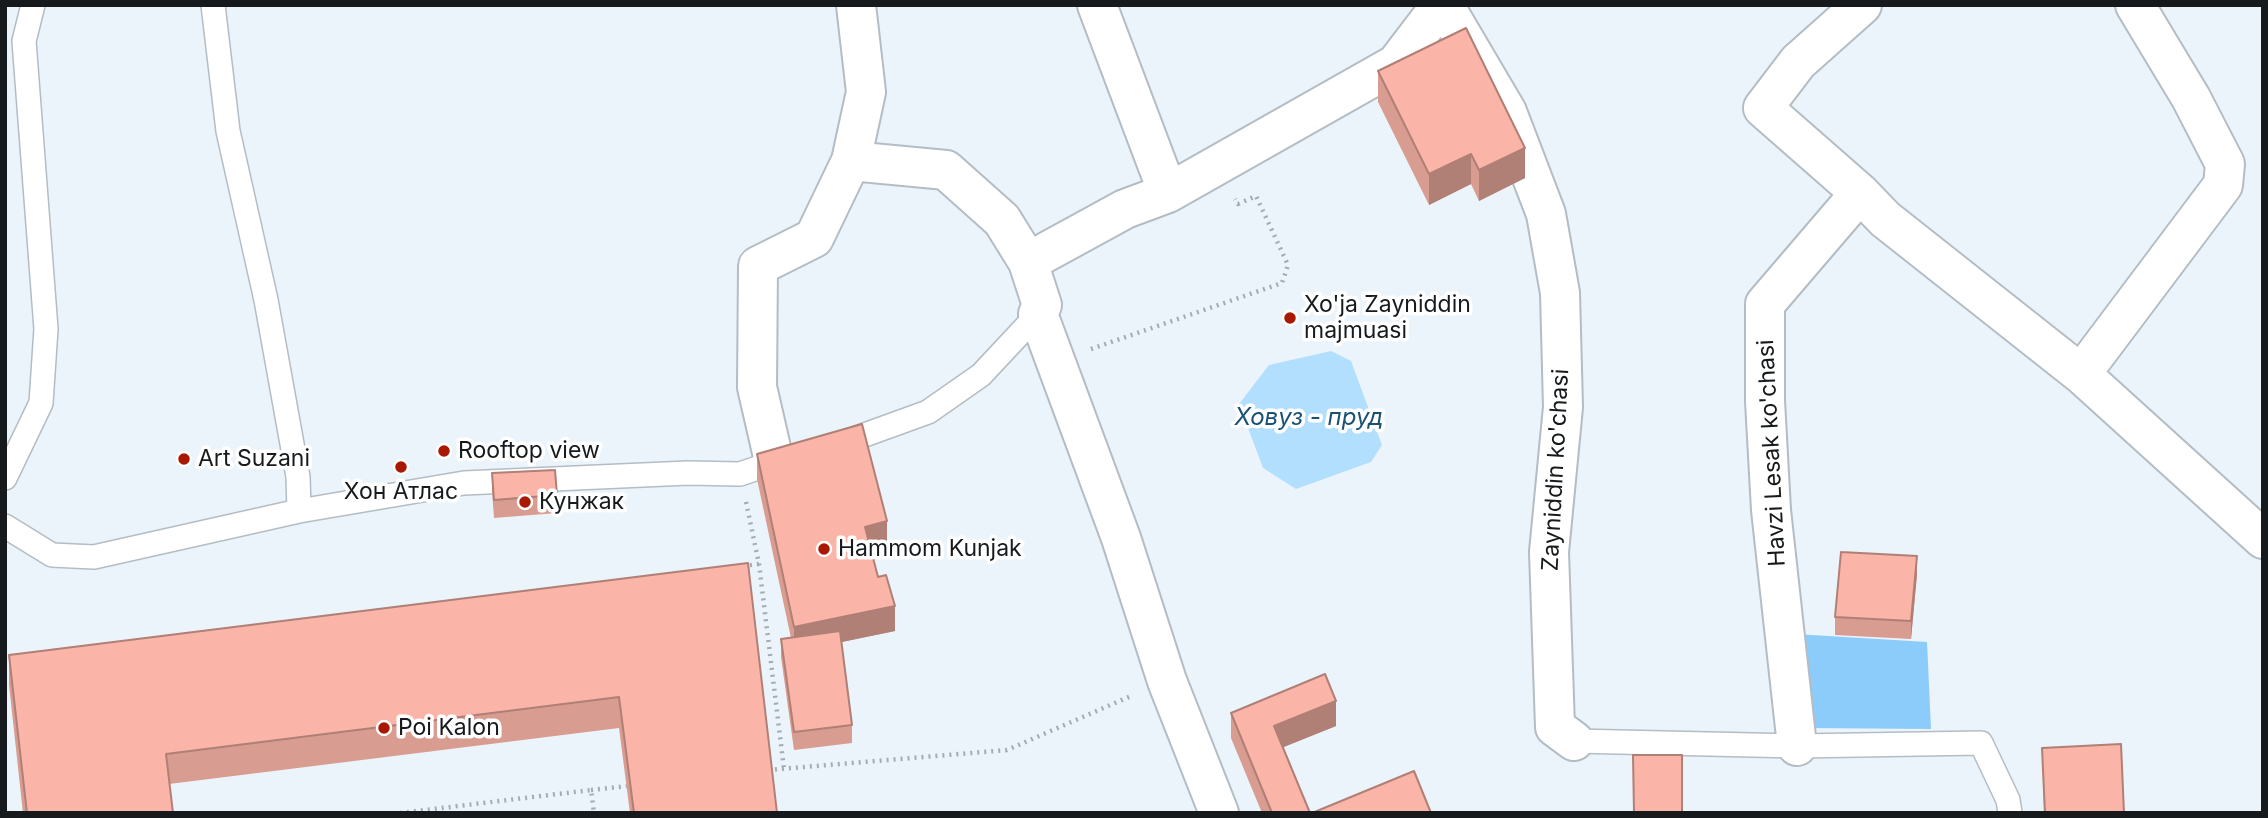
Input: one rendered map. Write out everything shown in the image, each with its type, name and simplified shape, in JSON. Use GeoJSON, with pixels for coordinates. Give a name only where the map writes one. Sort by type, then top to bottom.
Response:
{"type":"FeatureCollection","features":[{"type":"Feature","properties":{"kind":"street"},"geometry":{"type":"LineString","coordinates":[[785,460],[757,387],[758,267],[814,238],[851,161],[866,92],[856,5]]}},
{"type":"Feature","properties":{"kind":"street"},"geometry":{"type":"LineString","coordinates":[[1097,5],[1168,192]]}},
{"type":"Feature","properties":{"kind":"street"},"geometry":{"type":"LineString","coordinates":[[1028,262],[1125,209],[1168,192],[1396,64],[1443,5]]}},
{"type":"Feature","properties":{"kind":"street","name":"Zayniddin ko'chasi"},"geometry":{"type":"LineString","coordinates":[[1443,5],[1507,112],[1546,214],[1560,293],[1563,407],[1549,565],[1555,727],[1574,741]]}},
{"type":"Feature","properties":{"kind":"street"},"geometry":{"type":"LineString","coordinates":[[1862,5],[1798,62],[1763,108],[1860,193],[1885,219],[2081,374],[2263,539]]}},
{"type":"Feature","properties":{"kind":"street"},"geometry":{"type":"LineString","coordinates":[[2081,374],[2223,185],[2225,164],[2191,98],[2135,5]]}},
{"type":"Feature","properties":{"kind":"street"},"geometry":{"type":"LineString","coordinates":[[851,161],[946,170],[1002,220],[1028,262],[1042,305],[1038,314],[1121,538],[1167,681],[1219,813]]}},
{"type":"Feature","properties":{"kind":"street","name":"Havzi Lesak ko'chasi"},"geometry":{"type":"LineString","coordinates":[[1797,746],[1771,510],[1765,401],[1765,304],[1860,193]]}},
{"type":"Feature","properties":{"kind":"lane"},"geometry":{"type":"LineString","coordinates":[[5,478],[41,403],[46,329],[24,41],[33,5]]}},
{"type":"Feature","properties":{"kind":"lane"},"geometry":{"type":"LineString","coordinates":[[213,5],[228,131],[268,314],[298,477],[299,511]]}},
{"type":"Feature","properties":{"kind":"lane"},"geometry":{"type":"LineString","coordinates":[[5,526],[52,555],[94,557],[299,511],[464,483],[688,473],[785,460],[928,412],[981,375],[1038,314]]}},
{"type":"Feature","properties":{"kind":"lane"},"geometry":{"type":"LineString","coordinates":[[1574,741],[1797,746],[1982,743],[2008,800],[2010,813]]}},
{"type":"Feature","properties":{"kind":"path"},"geometry":{"type":"LineString","coordinates":[[1056,362],[1282,283],[1288,265],[1256,196],[1238,204],[1218,164]]}},
{"type":"Feature","properties":{"kind":"path"},"geometry":{"type":"LineString","coordinates":[[784,769],[759,564],[785,460]]}},
{"type":"Feature","properties":{"kind":"path"},"geometry":{"type":"LineString","coordinates":[[732,567],[759,564]]}},
{"type":"Feature","properties":{"kind":"path"},"geometry":{"type":"LineString","coordinates":[[5,658],[19,656]]}},
{"type":"Feature","properties":{"kind":"path"},"geometry":{"type":"LineString","coordinates":[[768,770],[1007,750],[1167,681]]}},
{"type":"Feature","properties":{"kind":"path"},"geometry":{"type":"LineString","coordinates":[[400,813],[627,786]]}},
{"type":"Feature","properties":{"kind":"path"},"geometry":{"type":"LineString","coordinates":[[591,790],[594,813]]}},
{"type":"Feature","properties":{"kind":"shaded area"},"geometry":{"type":"Polygon","coordinates":[[[1795,634],[1927,642],[1931,729],[1806,728],[1795,634]]]}},
{"type":"Feature","properties":{"kind":"water","name":"Ховуз - пруд"},"geometry":{"type":"Polygon","coordinates":[[[1331,351],[1351,361],[1382,445],[1371,462],[1296,489],[1263,468],[1239,404],[1269,365],[1331,351]]]}},
{"type":"Feature","properties":{"kind":"building"},"geometry":{"type":"Polygon","coordinates":[[[1466,28],[1525,148],[1479,170],[1471,154],[1429,174],[1378,71],[1466,28]]]}},
{"type":"Feature","properties":{"kind":"building","name":"Hammom Kunjak"},"geometry":{"type":"Polygon","coordinates":[[[862,424],[887,521],[865,527],[878,577],[886,575],[895,606],[794,627],[757,454],[862,424]]]}},
{"type":"Feature","properties":{"kind":"building"},"geometry":{"type":"Polygon","coordinates":[[[555,470],[557,495],[494,500],[492,473],[555,470]]]}},
{"type":"Feature","properties":{"kind":"building"},"geometry":{"type":"Polygon","coordinates":[[[1841,552],[1917,556],[1911,621],[1835,617],[1841,552]]]}},
{"type":"Feature","properties":{"kind":"building","name":"Poi Kalon"},"geometry":{"type":"Polygon","coordinates":[[[748,563],[777,813],[634,813],[619,697],[166,754],[173,813],[27,813],[9,655],[748,563]]]}},
{"type":"Feature","properties":{"kind":"building"},"geometry":{"type":"Polygon","coordinates":[[[840,631],[852,725],[794,732],[781,639],[840,631]]]}},
{"type":"Feature","properties":{"kind":"building"},"geometry":{"type":"Polygon","coordinates":[[[1325,674],[1336,701],[1274,726],[1310,813],[1272,813],[1231,713],[1325,674]]]}},
{"type":"Feature","properties":{"kind":"building"},"geometry":{"type":"Polygon","coordinates":[[[2121,744],[2124,813],[2045,813],[2042,748],[2121,744]]]}},
{"type":"Feature","properties":{"kind":"building"},"geometry":{"type":"Polygon","coordinates":[[[1633,755],[1682,755],[1682,813],[1634,813],[1633,755]]]}},
{"type":"Feature","properties":{"kind":"building"},"geometry":{"type":"Polygon","coordinates":[[[1414,771],[1431,813],[1312,813],[1414,771]]]}},
{"type":"Feature","properties":{"kind":"place","name":"Xo'ja Zayniddin majmuasi"},"geometry":{"type":"Point","coordinates":[1290,318]}},
{"type":"Feature","properties":{"kind":"place","name":"Rooftop view"},"geometry":{"type":"Point","coordinates":[444,451]}},
{"type":"Feature","properties":{"kind":"place","name":"Art Suzani"},"geometry":{"type":"Point","coordinates":[184,459]}},
{"type":"Feature","properties":{"kind":"place","name":"Хон Атлас"},"geometry":{"type":"Point","coordinates":[401,467]}},
{"type":"Feature","properties":{"kind":"place","name":"Кунжак"},"geometry":{"type":"Point","coordinates":[525,502]}},
{"type":"Feature","properties":{"kind":"place","name":"Hammom Kunjak"},"geometry":{"type":"Point","coordinates":[824,549]}},
{"type":"Feature","properties":{"kind":"place","name":"Poi Kalon"},"geometry":{"type":"Point","coordinates":[384,728]}}]}
